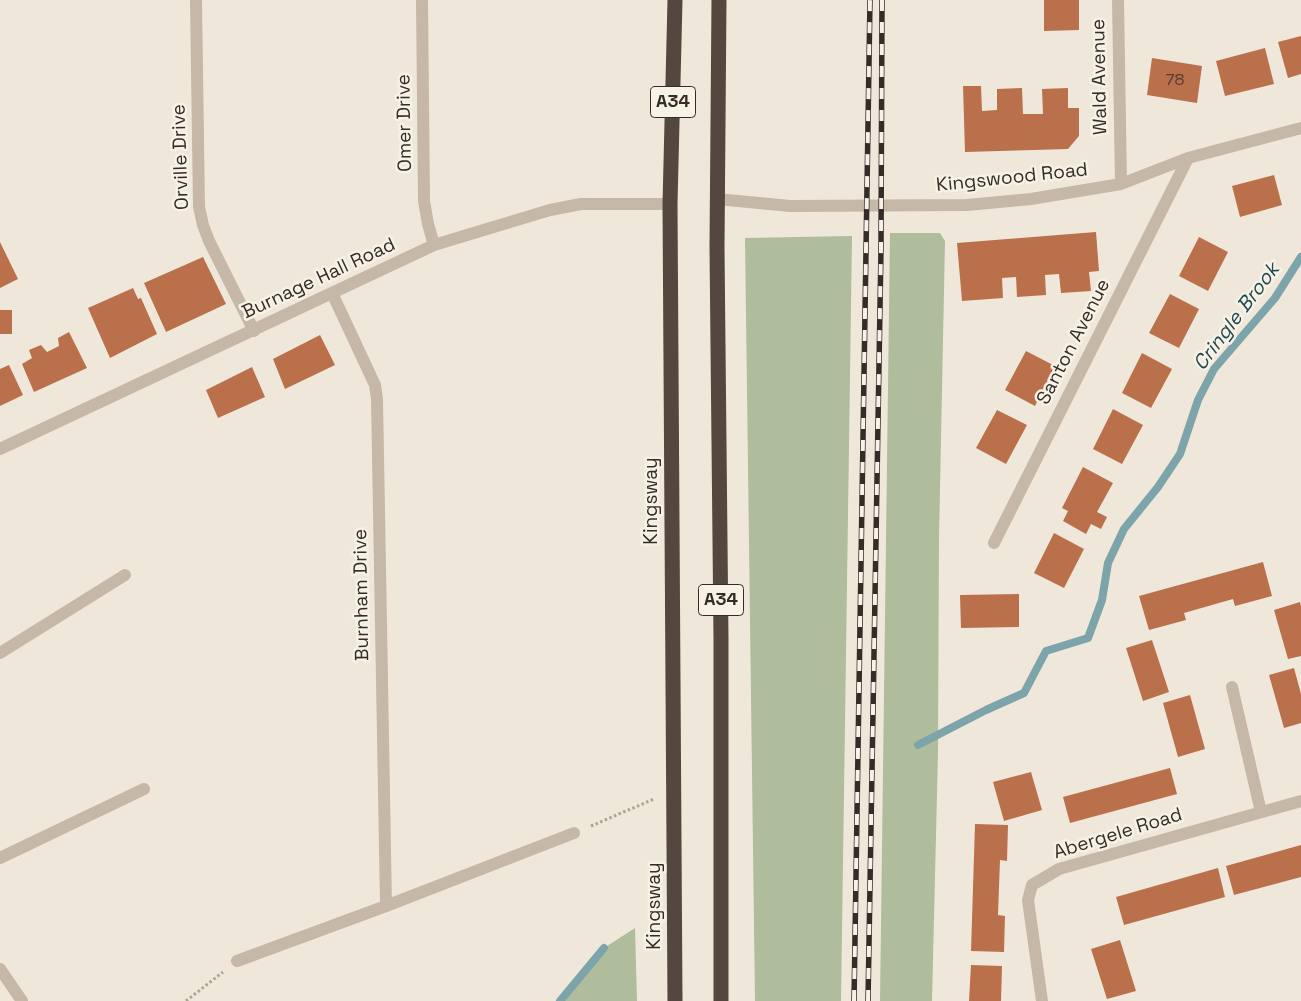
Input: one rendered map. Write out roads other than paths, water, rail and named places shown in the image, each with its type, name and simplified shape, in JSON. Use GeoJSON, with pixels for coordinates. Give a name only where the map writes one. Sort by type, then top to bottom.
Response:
{"type":"FeatureCollection","features":[{"type":"Feature","properties":{"kind":"highway","name":"Kingsway"},"geometry":{"type":"LineString","coordinates":[[675,1001],[670,204],[676,0]]}},
{"type":"Feature","properties":{"kind":"highway","name":"A34"},"geometry":{"type":"LineString","coordinates":[[719,0],[717,247],[721,639],[721,1001]]}},
{"type":"Feature","properties":{"kind":"street","name":"Orville Drive"},"geometry":{"type":"LineString","coordinates":[[196,0],[200,208],[203,225],[209,241],[254,330]]}},
{"type":"Feature","properties":{"kind":"street","name":"Omer Drive"},"geometry":{"type":"LineString","coordinates":[[422,0],[424,201],[434,245]]}},
{"type":"Feature","properties":{"kind":"street","name":"Wald Avenue"},"geometry":{"type":"LineString","coordinates":[[1118,0],[1121,184]]}},
{"type":"Feature","properties":{"kind":"street","name":"Kingswood Road"},"geometry":{"type":"LineString","coordinates":[[717,199],[790,206],[967,205],[1031,199],[1121,184],[1188,158],[1301,128]]}},
{"type":"Feature","properties":{"kind":"street","name":"Santon Avenue"},"geometry":{"type":"LineString","coordinates":[[994,543],[1188,158]]}},
{"type":"Feature","properties":{"kind":"street","name":"Burnage Hall Road"},"geometry":{"type":"LineString","coordinates":[[0,449],[434,245],[558,208],[581,204],[670,204]]}},
{"type":"Feature","properties":{"kind":"street","name":"Burnham Drive"},"geometry":{"type":"LineString","coordinates":[[332,293],[375,385],[377,399],[386,906]]}},
{"type":"Feature","properties":{"kind":"street"},"geometry":{"type":"LineString","coordinates":[[0,653],[125,575]]}},
{"type":"Feature","properties":{"kind":"street"},"geometry":{"type":"LineString","coordinates":[[1232,688],[1261,812]]}},
{"type":"Feature","properties":{"kind":"street"},"geometry":{"type":"LineString","coordinates":[[0,858],[144,789]]}},
{"type":"Feature","properties":{"kind":"street","name":"Abergele Road"},"geometry":{"type":"LineString","coordinates":[[1042,1001],[1028,900],[1032,885],[1059,869],[1301,801]]}},
{"type":"Feature","properties":{"kind":"street"},"geometry":{"type":"LineString","coordinates":[[237,961],[574,833]]}},
{"type":"Feature","properties":{"kind":"street"},"geometry":{"type":"LineString","coordinates":[[0,969],[22,1001]]}},
{"type":"Feature","properties":{"kind":"waterway","name":"Cringle Brook"},"geometry":{"type":"LineString","coordinates":[[918,745],[1024,693],[1046,651],[1088,638],[1102,600],[1108,563],[1124,529],[1158,487],[1180,454],[1198,400],[1214,369],[1275,298],[1301,257]]}},
{"type":"Feature","properties":{"kind":"waterway","name":"Cringle Brook"},"geometry":{"type":"LineString","coordinates":[[560,1001],[604,948]]}},
{"type":"Feature","properties":{"kind":"railway"},"geometry":{"type":"LineString","coordinates":[[854,1001],[870,0]]}},
{"type":"Feature","properties":{"kind":"railway"},"geometry":{"type":"LineString","coordinates":[[868,1001],[881,249],[882,0]]}}]}
